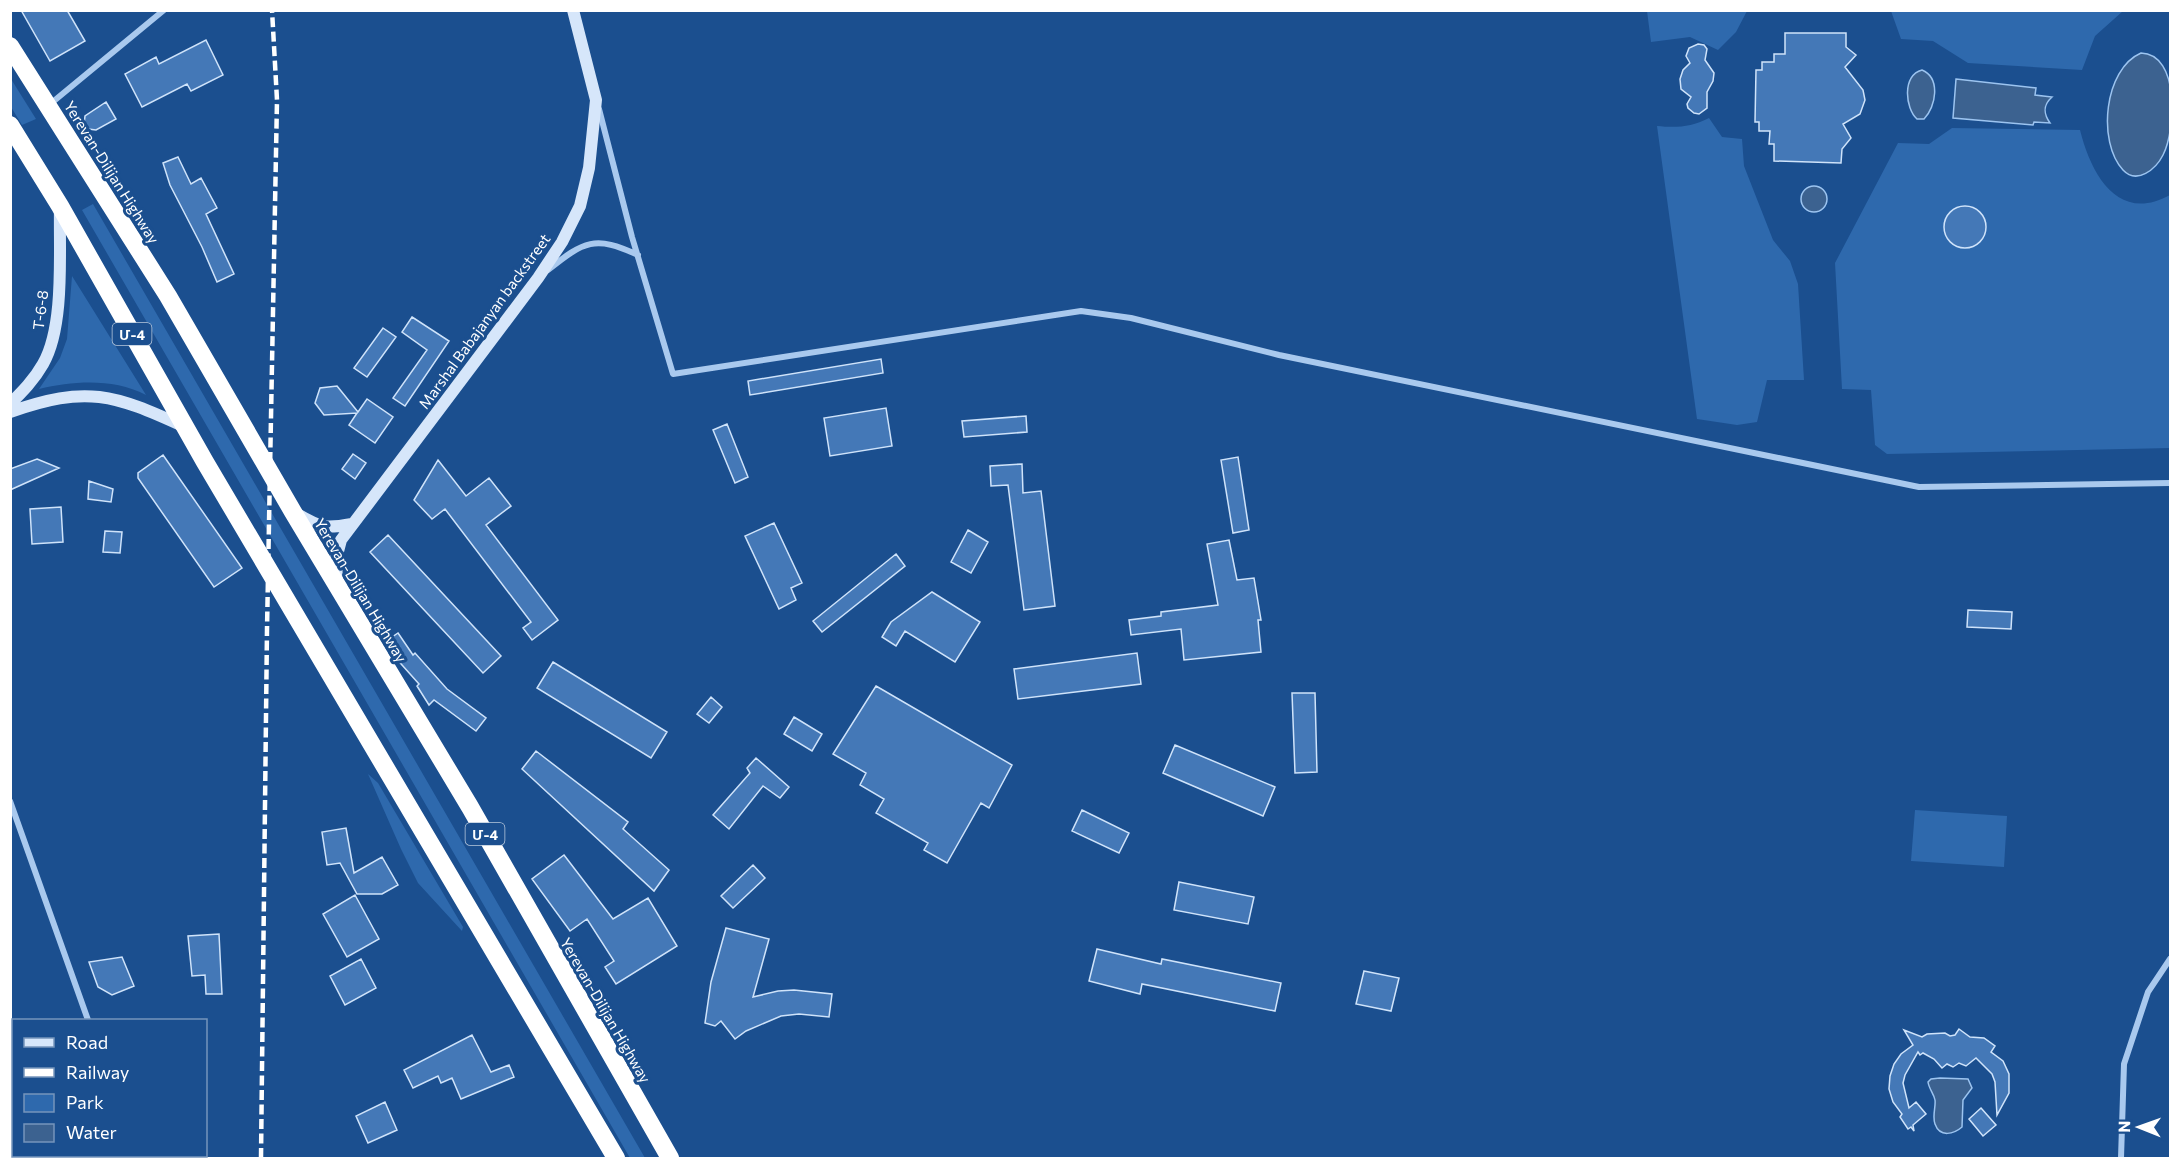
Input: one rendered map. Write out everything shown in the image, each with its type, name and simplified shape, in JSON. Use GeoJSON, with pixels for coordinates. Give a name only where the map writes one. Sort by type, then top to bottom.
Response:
{"type":"FeatureCollection","features":[{"type":"Feature","properties":{"kind":"highway","name":"Yerevan-Dilijan Highway"},"geometry":{"type":"LineString","coordinates":[[10,46],[168,296],[293,512],[470,807],[670,1158]]}},
{"type":"Feature","properties":{"kind":"highway","name":"Մ-4"},"geometry":{"type":"LineString","coordinates":[[10,125],[60,206],[185,427],[616,1158]]}},
{"type":"Feature","properties":{"kind":"street"},"geometry":{"type":"LineString","coordinates":[[49,105],[164,10]]}},
{"type":"Feature","properties":{"kind":"street","name":"Marshal Babajanyan backstreet"},"geometry":{"type":"LineString","coordinates":[[337,586],[336,559],[341,540],[538,278],[562,242],[580,206],[589,168],[597,100],[573,10]]}},
{"type":"Feature","properties":{"kind":"street"},"geometry":{"type":"LineString","coordinates":[[597,100],[638,255],[673,374],[1081,311],[1131,318],[1279,355],[1919,487],[2170,483]]}},
{"type":"Feature","properties":{"kind":"street","name":"T-6-8"},"geometry":{"type":"LineString","coordinates":[[10,404],[31,382],[44,362],[53,333],[58,297],[60,206]]}},
{"type":"Feature","properties":{"kind":"street"},"geometry":{"type":"LineString","coordinates":[[538,278],[564,257],[583,246],[602,242],[616,245],[638,255]]}},
{"type":"Feature","properties":{"kind":"street"},"geometry":{"type":"LineString","coordinates":[[10,412],[44,400],[80,395],[104,396],[139,406],[185,427]]}},
{"type":"Feature","properties":{"kind":"street"},"geometry":{"type":"LineString","coordinates":[[293,512],[317,526],[332,527],[352,524]]}},
{"type":"Feature","properties":{"kind":"street"},"geometry":{"type":"LineString","coordinates":[[10,801],[88,1019]]}},
{"type":"Feature","properties":{"kind":"street"},"geometry":{"type":"LineString","coordinates":[[2121,1158],[2124,1064],[2148,992],[2170,959]]}},
{"type":"Feature","properties":{"kind":"green space"},"geometry":{"type":"Polygon","coordinates":[[[1647,10],[1747,11],[1736,32],[1718,50],[1690,37],[1651,42],[1647,10]]]}},
{"type":"Feature","properties":{"kind":"green space"},"geometry":{"type":"Polygon","coordinates":[[[1891,10],[2123,11],[2095,36],[2082,70],[1968,63],[1933,41],[1901,39],[1891,10]]]}},
{"type":"Feature","properties":{"kind":"green space"},"geometry":{"type":"Polygon","coordinates":[[[10,79],[36,119],[22,125],[11,107],[10,79]]]}},
{"type":"Feature","properties":{"kind":"green space"},"geometry":{"type":"Polygon","coordinates":[[[1709,118],[1722,137],[1742,139],[1744,166],[1773,240],[1790,261],[1798,284],[1804,380],[1767,380],[1757,422],[1737,425],[1697,419],[1657,126],[1684,126],[1709,118]]]}},
{"type":"Feature","properties":{"kind":"green space"},"geometry":{"type":"Polygon","coordinates":[[[1952,128],[2080,130],[2091,163],[2100,178],[2122,199],[2136,203],[2152,202],[2170,195],[2170,448],[1887,454],[1875,445],[1871,390],[1842,389],[1835,263],[1898,143],[1929,144],[1952,128]]]}},
{"type":"Feature","properties":{"kind":"green space"},"geometry":{"type":"Polygon","coordinates":[[[93,204],[645,1158],[630,1158],[82,210],[93,204]]]}},
{"type":"Feature","properties":{"kind":"green space"},"geometry":{"type":"Polygon","coordinates":[[[72,276],[146,395],[120,386],[93,383],[66,384],[39,389],[60,358],[67,339],[72,276]]]}},
{"type":"Feature","properties":{"kind":"green space"},"geometry":{"type":"Polygon","coordinates":[[[368,774],[378,783],[463,927],[462,931],[418,883],[368,774]]]}},
{"type":"Feature","properties":{"kind":"green space"},"geometry":{"type":"Polygon","coordinates":[[[1915,810],[2007,816],[2004,867],[1911,861],[1915,810]]]}},
{"type":"Feature","properties":{"kind":"water"},"geometry":{"type":"Polygon","coordinates":[[[2141,53],[2154,57],[2163,66],[2169,79],[2172,112],[2171,129],[2163,155],[2151,170],[2140,176],[2134,176],[2123,170],[2115,158],[2110,142],[2108,107],[2119,74],[2129,61],[2141,53]]]}},
{"type":"Feature","properties":{"kind":"water"},"geometry":{"type":"Polygon","coordinates":[[[1922,70],[1932,79],[1935,93],[1928,114],[1924,119],[1917,119],[1908,100],[1908,85],[1911,78],[1922,70]]]}},
{"type":"Feature","properties":{"kind":"water"},"geometry":{"type":"Polygon","coordinates":[[[1956,79],[2036,88],[2035,95],[2052,97],[2045,109],[2050,123],[2034,122],[2033,125],[1953,118],[1956,79]]]}},
{"type":"Feature","properties":{"kind":"water"},"geometry":{"type":"Polygon","coordinates":[[[1814,186],[1823,190],[1827,199],[1823,208],[1814,212],[1805,208],[1801,199],[1805,190],[1814,186]]]}},
{"type":"Feature","properties":{"kind":"water"},"geometry":{"type":"Polygon","coordinates":[[[1931,1079],[1968,1079],[1972,1088],[1963,1100],[1962,1127],[1951,1133],[1940,1131],[1934,1121],[1935,1100],[1928,1082],[1931,1079]]]}},
{"type":"Feature","properties":{"kind":"building"},"geometry":{"type":"Polygon","coordinates":[[[21,10],[67,10],[85,41],[50,61],[21,10]]]}},
{"type":"Feature","properties":{"kind":"building"},"geometry":{"type":"Polygon","coordinates":[[[1785,33],[1846,33],[1846,47],[1856,55],[1845,67],[1863,90],[1865,100],[1860,114],[1843,124],[1851,138],[1842,149],[1841,163],[1774,161],[1774,144],[1769,144],[1770,131],[1759,131],[1759,122],[1755,122],[1756,70],[1762,70],[1762,62],[1774,62],[1774,54],[1785,54],[1785,33]]]}},
{"type":"Feature","properties":{"kind":"building"},"geometry":{"type":"Polygon","coordinates":[[[206,40],[223,75],[191,91],[187,84],[142,107],[125,74],[156,57],[159,64],[206,40]]]}},
{"type":"Feature","properties":{"kind":"building"},"geometry":{"type":"Polygon","coordinates":[[[1698,44],[1704,45],[1707,49],[1705,60],[1714,73],[1713,81],[1707,92],[1707,108],[1699,114],[1688,108],[1687,104],[1691,97],[1681,89],[1680,79],[1683,70],[1690,63],[1686,56],[1689,48],[1698,44]]]}},
{"type":"Feature","properties":{"kind":"building"},"geometry":{"type":"Polygon","coordinates":[[[106,102],[116,119],[96,130],[88,129],[84,125],[85,116],[106,102]]]}},
{"type":"Feature","properties":{"kind":"building"},"geometry":{"type":"Polygon","coordinates":[[[178,157],[191,184],[201,178],[217,208],[206,214],[234,274],[217,282],[170,185],[163,163],[178,157]]]}},
{"type":"Feature","properties":{"kind":"building"},"geometry":{"type":"Polygon","coordinates":[[[1965,206],[1980,212],[1986,227],[1980,242],[1965,248],[1950,242],[1944,227],[1950,212],[1965,206]]]}},
{"type":"Feature","properties":{"kind":"building"},"geometry":{"type":"Polygon","coordinates":[[[412,317],[449,341],[405,406],[393,398],[427,350],[402,332],[412,317]]]}},
{"type":"Feature","properties":{"kind":"building"},"geometry":{"type":"Polygon","coordinates":[[[383,328],[396,337],[367,377],[354,368],[383,328]]]}},
{"type":"Feature","properties":{"kind":"building"},"geometry":{"type":"Polygon","coordinates":[[[881,359],[883,373],[750,395],[748,381],[881,359]]]}},
{"type":"Feature","properties":{"kind":"building"},"geometry":{"type":"Polygon","coordinates":[[[337,386],[358,412],[367,399],[393,417],[375,443],[349,425],[357,413],[324,415],[315,403],[320,388],[337,386]]]}},
{"type":"Feature","properties":{"kind":"building"},"geometry":{"type":"Polygon","coordinates":[[[886,408],[892,446],[830,456],[824,418],[886,408]]]}},
{"type":"Feature","properties":{"kind":"building"},"geometry":{"type":"Polygon","coordinates":[[[1026,416],[1027,432],[964,437],[962,421],[1026,416]]]}},
{"type":"Feature","properties":{"kind":"building"},"geometry":{"type":"Polygon","coordinates":[[[727,424],[748,477],[735,483],[713,430],[727,424]]]}},
{"type":"Feature","properties":{"kind":"building"},"geometry":{"type":"Polygon","coordinates":[[[353,454],[366,463],[355,479],[342,469],[353,454]]]}},
{"type":"Feature","properties":{"kind":"building"},"geometry":{"type":"Polygon","coordinates":[[[163,455],[242,568],[214,587],[138,478],[138,473],[163,455]]]}},
{"type":"Feature","properties":{"kind":"building"},"geometry":{"type":"Polygon","coordinates":[[[1238,457],[1249,530],[1233,533],[1221,460],[1238,457]]]}},
{"type":"Feature","properties":{"kind":"building"},"geometry":{"type":"Polygon","coordinates":[[[37,459],[59,468],[10,490],[10,469],[37,459]]]}},
{"type":"Feature","properties":{"kind":"building"},"geometry":{"type":"Polygon","coordinates":[[[438,460],[466,496],[489,478],[511,506],[486,525],[558,620],[532,640],[523,628],[531,622],[445,509],[432,519],[414,500],[438,460]]]}},
{"type":"Feature","properties":{"kind":"building"},"geometry":{"type":"Polygon","coordinates":[[[1022,464],[1023,493],[1041,491],[1055,606],[1024,610],[1008,485],[991,486],[990,466],[1022,464]]]}},
{"type":"Feature","properties":{"kind":"building"},"geometry":{"type":"Polygon","coordinates":[[[89,481],[113,489],[111,502],[88,499],[89,481]]]}},
{"type":"Feature","properties":{"kind":"building"},"geometry":{"type":"Polygon","coordinates":[[[61,507],[63,542],[32,544],[30,509],[61,507]]]}},
{"type":"Feature","properties":{"kind":"building"},"geometry":{"type":"Polygon","coordinates":[[[774,523],[802,583],[791,588],[796,600],[779,609],[745,536],[774,523]]]}},
{"type":"Feature","properties":{"kind":"building"},"geometry":{"type":"Polygon","coordinates":[[[968,530],[988,542],[971,573],[951,562],[968,530]]]}},
{"type":"Feature","properties":{"kind":"building"},"geometry":{"type":"Polygon","coordinates":[[[105,531],[122,532],[120,553],[103,552],[105,531]]]}},
{"type":"Feature","properties":{"kind":"building"},"geometry":{"type":"Polygon","coordinates":[[[388,535],[501,656],[483,673],[370,552],[388,535]]]}},
{"type":"Feature","properties":{"kind":"building"},"geometry":{"type":"Polygon","coordinates":[[[1229,540],[1237,580],[1254,578],[1261,620],[1258,620],[1261,652],[1184,660],[1181,629],[1131,635],[1129,620],[1161,616],[1161,612],[1218,605],[1207,544],[1229,540]]]}},
{"type":"Feature","properties":{"kind":"building"},"geometry":{"type":"Polygon","coordinates":[[[896,554],[905,566],[822,632],[813,621],[896,554]]]}},
{"type":"Feature","properties":{"kind":"building"},"geometry":{"type":"Polygon","coordinates":[[[932,592],[980,622],[955,662],[905,631],[896,646],[882,637],[891,622],[932,592]]]}},
{"type":"Feature","properties":{"kind":"building"},"geometry":{"type":"Polygon","coordinates":[[[1968,610],[2012,612],[2011,629],[1967,627],[1968,610]]]}},
{"type":"Feature","properties":{"kind":"building"},"geometry":{"type":"Polygon","coordinates":[[[398,633],[413,655],[415,653],[447,689],[486,718],[476,731],[434,700],[429,705],[417,686],[419,684],[394,656],[385,642],[398,633]]]}},
{"type":"Feature","properties":{"kind":"building"},"geometry":{"type":"Polygon","coordinates":[[[1137,653],[1141,684],[1018,699],[1014,669],[1137,653]]]}},
{"type":"Feature","properties":{"kind":"building"},"geometry":{"type":"Polygon","coordinates":[[[553,662],[667,732],[651,758],[537,688],[553,662]]]}},
{"type":"Feature","properties":{"kind":"building"},"geometry":{"type":"Polygon","coordinates":[[[876,686],[1012,765],[989,808],[981,803],[947,863],[924,850],[928,843],[876,813],[884,799],[860,785],[866,773],[833,754],[876,686]]]}},
{"type":"Feature","properties":{"kind":"building"},"geometry":{"type":"Polygon","coordinates":[[[1292,693],[1315,693],[1317,772],[1295,773],[1292,693]]]}},
{"type":"Feature","properties":{"kind":"building"},"geometry":{"type":"Polygon","coordinates":[[[711,697],[722,707],[709,723],[697,714],[711,697]]]}},
{"type":"Feature","properties":{"kind":"building"},"geometry":{"type":"Polygon","coordinates":[[[794,717],[822,734],[812,751],[784,734],[794,717]]]}},
{"type":"Feature","properties":{"kind":"building"},"geometry":{"type":"Polygon","coordinates":[[[1175,745],[1275,787],[1263,816],[1163,773],[1175,745]]]}},
{"type":"Feature","properties":{"kind":"building"},"geometry":{"type":"Polygon","coordinates":[[[536,751],[628,822],[623,829],[669,870],[654,891],[522,769],[536,751]]]}},
{"type":"Feature","properties":{"kind":"building"},"geometry":{"type":"Polygon","coordinates":[[[756,758],[789,787],[780,798],[763,786],[729,829],[713,815],[750,773],[747,768],[756,758]]]}},
{"type":"Feature","properties":{"kind":"building"},"geometry":{"type":"Polygon","coordinates":[[[1082,810],[1129,833],[1119,853],[1072,831],[1082,810]]]}},
{"type":"Feature","properties":{"kind":"building"},"geometry":{"type":"Polygon","coordinates":[[[346,828],[354,873],[382,857],[398,885],[382,894],[357,894],[340,863],[327,865],[322,832],[346,828]]]}},
{"type":"Feature","properties":{"kind":"building"},"geometry":{"type":"Polygon","coordinates":[[[564,855],[613,919],[648,898],[677,946],[616,984],[605,967],[614,961],[587,919],[570,931],[532,879],[564,855]]]}},
{"type":"Feature","properties":{"kind":"building"},"geometry":{"type":"Polygon","coordinates":[[[753,865],[765,878],[733,908],[721,896],[753,865]]]}},
{"type":"Feature","properties":{"kind":"building"},"geometry":{"type":"Polygon","coordinates":[[[1179,882],[1254,897],[1248,924],[1174,910],[1179,882]]]}},
{"type":"Feature","properties":{"kind":"building"},"geometry":{"type":"Polygon","coordinates":[[[355,895],[379,939],[347,957],[323,914],[355,895]]]}},
{"type":"Feature","properties":{"kind":"building"},"geometry":{"type":"Polygon","coordinates":[[[726,928],[769,939],[753,997],[794,990],[832,994],[829,1017],[799,1014],[781,1016],[746,1031],[735,1039],[721,1021],[715,1026],[705,1023],[711,982],[726,928]]]}},
{"type":"Feature","properties":{"kind":"building"},"geometry":{"type":"Polygon","coordinates":[[[219,934],[222,994],[206,994],[205,975],[192,976],[188,936],[219,934]]]}},
{"type":"Feature","properties":{"kind":"building"},"geometry":{"type":"Polygon","coordinates":[[[1097,949],[1161,964],[1162,959],[1281,983],[1275,1011],[1142,984],[1140,994],[1089,981],[1097,949]]]}},
{"type":"Feature","properties":{"kind":"building"},"geometry":{"type":"Polygon","coordinates":[[[122,957],[134,986],[112,995],[98,987],[89,962],[122,957]]]}},
{"type":"Feature","properties":{"kind":"building"},"geometry":{"type":"Polygon","coordinates":[[[361,959],[376,988],[345,1005],[330,976],[361,959]]]}},
{"type":"Feature","properties":{"kind":"building"},"geometry":{"type":"Polygon","coordinates":[[[1364,971],[1399,978],[1391,1011],[1356,1004],[1364,971]]]}},
{"type":"Feature","properties":{"kind":"building"},"geometry":{"type":"Polygon","coordinates":[[[1959,1029],[1970,1037],[1984,1038],[1995,1046],[1991,1052],[2003,1061],[2009,1074],[2009,1093],[1997,1115],[1995,1082],[1992,1074],[1976,1058],[1966,1066],[1959,1063],[1953,1067],[1947,1064],[1942,1068],[1934,1059],[1923,1053],[1920,1055],[1918,1052],[1903,1083],[1909,1108],[1916,1102],[1926,1114],[1913,1125],[1914,1131],[1911,1127],[1908,1129],[1900,1117],[1902,1114],[1893,1102],[1889,1089],[1894,1064],[1901,1054],[1913,1045],[1904,1030],[1922,1037],[1927,1034],[1955,1035],[1959,1029]]]}},
{"type":"Feature","properties":{"kind":"building"},"geometry":{"type":"Polygon","coordinates":[[[472,1035],[491,1072],[509,1065],[514,1077],[461,1099],[452,1078],[441,1083],[438,1076],[413,1088],[404,1070],[472,1035]]]}},
{"type":"Feature","properties":{"kind":"building"},"geometry":{"type":"Polygon","coordinates":[[[385,1102],[397,1130],[368,1143],[356,1116],[385,1102]]]}},
{"type":"Feature","properties":{"kind":"building"},"geometry":{"type":"Polygon","coordinates":[[[1981,1108],[1996,1125],[1983,1136],[1969,1119],[1981,1108]]]}},
{"type":"Feature","properties":{"kind":"railway"},"geometry":{"type":"LineString","coordinates":[[261,1158],[267,629],[277,100],[272,10]]}}]}
